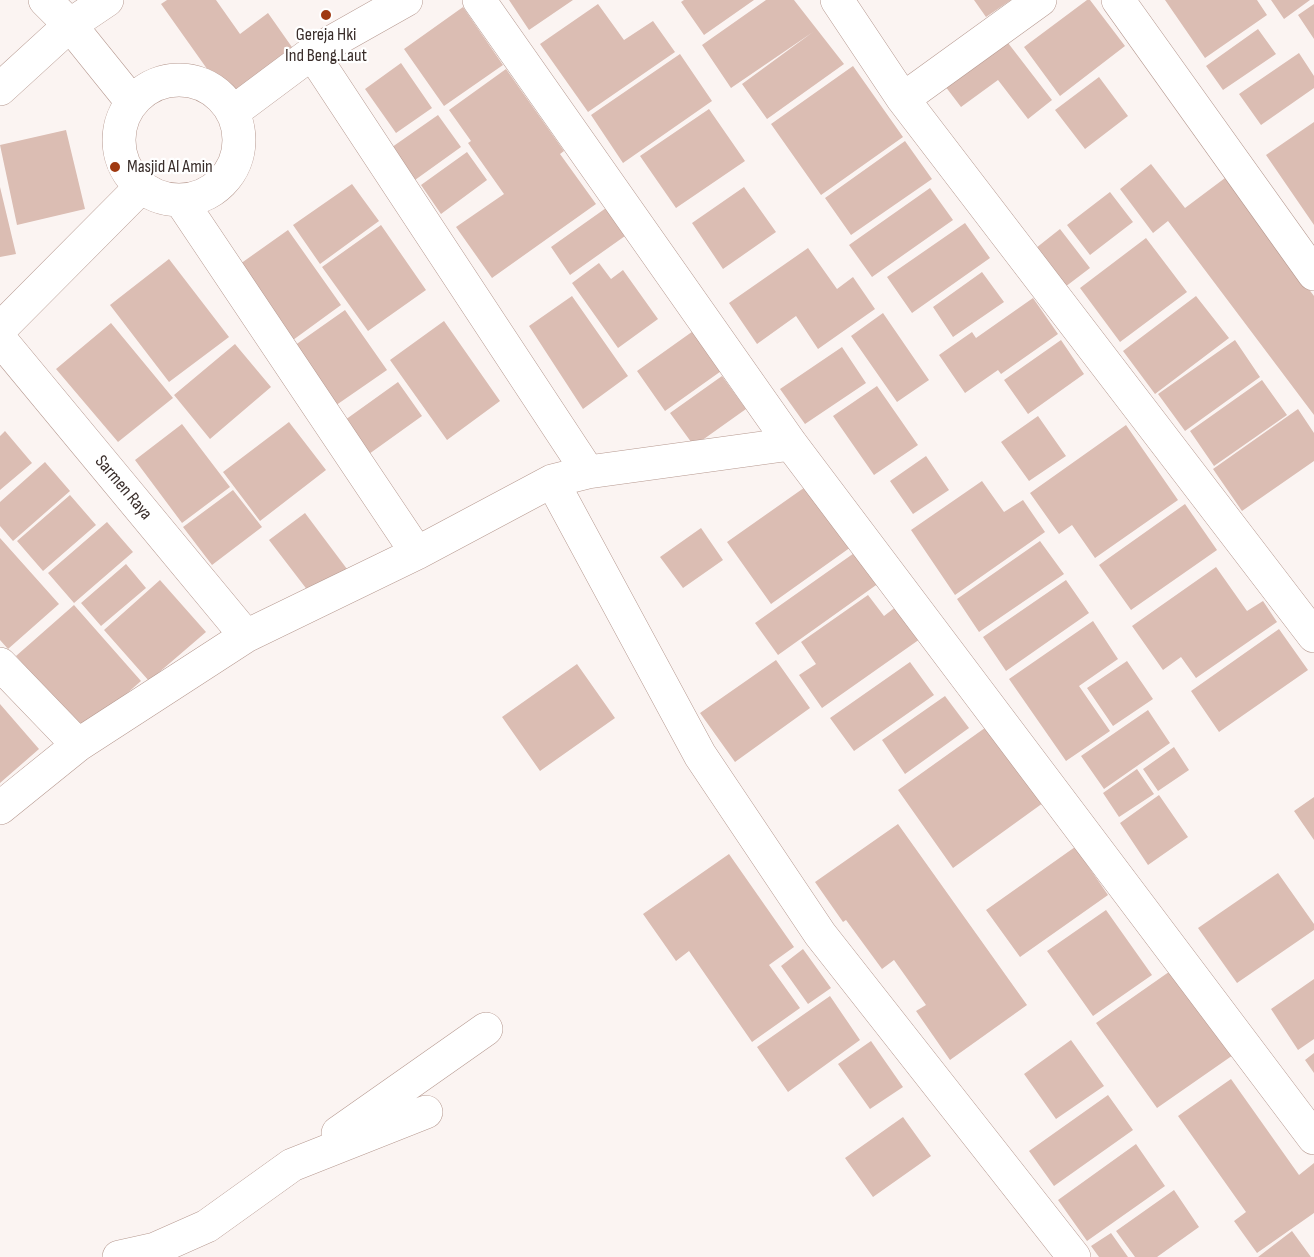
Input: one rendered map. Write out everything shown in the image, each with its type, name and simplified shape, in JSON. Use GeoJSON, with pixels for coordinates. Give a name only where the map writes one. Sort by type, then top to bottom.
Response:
{"type":"FeatureCollection","features":[{"type":"Feature","properties":{"kind":"street"},"geometry":{"type":"LineString","coordinates":[[45,0],[70,25],[132,102]]}},
{"type":"Feature","properties":{"kind":"street"},"geometry":{"type":"LineString","coordinates":[[0,89],[70,25],[107,0]]}},
{"type":"Feature","properties":{"kind":"street"},"geometry":{"type":"LineString","coordinates":[[233,112],[312,53],[406,0]]}},
{"type":"Feature","properties":{"kind":"street"},"geometry":{"type":"LineString","coordinates":[[479,0],[791,444],[1314,1138]]}},
{"type":"Feature","properties":{"kind":"street"},"geometry":{"type":"LineString","coordinates":[[837,0],[903,99],[1309,619]]}},
{"type":"Feature","properties":{"kind":"street"},"geometry":{"type":"LineString","coordinates":[[903,99],[1040,0]]}},
{"type":"Feature","properties":{"kind":"street"},"geometry":{"type":"LineString","coordinates":[[1119,0],[1314,274]]}},
{"type":"Feature","properties":{"kind":"street"},"geometry":{"type":"LineString","coordinates":[[312,53],[588,472]]}},
{"type":"Feature","properties":{"kind":"street"},"geometry":{"type":"LineString","coordinates":[[185,80],[204,85],[221,96],[233,112],[239,132],[238,152],[231,171],[218,186],[201,196],[181,201],[161,198],[141,187],[130,176],[121,158],[118,139],[122,120],[132,102],[147,89],[165,81],[185,80]]}},
{"type":"Feature","properties":{"kind":"street"},"geometry":{"type":"LineString","coordinates":[[0,328],[141,187]]}},
{"type":"Feature","properties":{"kind":"street"},"geometry":{"type":"LineString","coordinates":[[181,201],[417,553]]}},
{"type":"Feature","properties":{"kind":"street","name":"Sarmen Raya"},"geometry":{"type":"LineString","coordinates":[[0,339],[246,636]]}},
{"type":"Feature","properties":{"kind":"street"},"geometry":{"type":"LineString","coordinates":[[0,808],[78,745],[246,636],[417,553],[552,481],[588,472],[791,444]]}},
{"type":"Feature","properties":{"kind":"street"},"geometry":{"type":"LineString","coordinates":[[552,481],[700,755],[820,934],[1074,1257]]}},
{"type":"Feature","properties":{"kind":"street"},"geometry":{"type":"LineString","coordinates":[[0,664],[78,745]]}},
{"type":"Feature","properties":{"kind":"street"},"geometry":{"type":"LineString","coordinates":[[119,1257],[155,1249],[207,1226],[486,1029]]}},
{"type":"Feature","properties":{"kind":"street"},"geometry":{"type":"LineString","coordinates":[[292,1165],[426,1112]]}},
{"type":"Feature","properties":{"kind":"building"},"geometry":{"type":"Polygon","coordinates":[[[167,0],[216,0],[240,34],[268,13],[294,50],[227,97],[161,4],[167,0]]]}},
{"type":"Feature","properties":{"kind":"building"},"geometry":{"type":"Polygon","coordinates":[[[509,0],[573,0],[529,30],[509,0]]]}},
{"type":"Feature","properties":{"kind":"building"},"geometry":{"type":"Polygon","coordinates":[[[684,0],[754,0],[704,35],[681,2],[684,0]]]}},
{"type":"Feature","properties":{"kind":"building"},"geometry":{"type":"Polygon","coordinates":[[[766,0],[794,0],[844,64],[767,119],[742,84],[813,32],[731,88],[702,45],[766,0]]]}},
{"type":"Feature","properties":{"kind":"building"},"geometry":{"type":"Polygon","coordinates":[[[974,0],[1011,0],[986,17],[974,0]]]}},
{"type":"Feature","properties":{"kind":"building"},"geometry":{"type":"Polygon","coordinates":[[[1090,0],[1125,46],[1060,96],[1024,47],[1090,0]]]}},
{"type":"Feature","properties":{"kind":"building"},"geometry":{"type":"Polygon","coordinates":[[[1165,0],[1257,0],[1267,15],[1205,58],[1165,0]]]}},
{"type":"Feature","properties":{"kind":"building"},"geometry":{"type":"Polygon","coordinates":[[[1271,0],[1310,0],[1284,19],[1271,0]]]}},
{"type":"Feature","properties":{"kind":"building"},"geometry":{"type":"Polygon","coordinates":[[[598,4],[624,40],[653,21],[675,52],[588,112],[540,44],[598,4]]]}},
{"type":"Feature","properties":{"kind":"building"},"geometry":{"type":"Polygon","coordinates":[[[1314,4],[1314,39],[1298,15],[1314,4]]]}},
{"type":"Feature","properties":{"kind":"building"},"geometry":{"type":"Polygon","coordinates":[[[463,7],[503,65],[444,106],[404,49],[463,7]]]}},
{"type":"Feature","properties":{"kind":"building"},"geometry":{"type":"Polygon","coordinates":[[[1258,29],[1276,54],[1223,90],[1206,66],[1258,29]]]}},
{"type":"Feature","properties":{"kind":"building"},"geometry":{"type":"Polygon","coordinates":[[[1005,39],[1052,100],[1028,119],[998,80],[961,107],[945,86],[1005,39]]]}},
{"type":"Feature","properties":{"kind":"building"},"geometry":{"type":"Polygon","coordinates":[[[1299,53],[1314,76],[1314,88],[1261,125],[1239,94],[1299,53]]]}},
{"type":"Feature","properties":{"kind":"building"},"geometry":{"type":"Polygon","coordinates":[[[680,54],[712,101],[623,163],[591,115],[680,54]]]}},
{"type":"Feature","properties":{"kind":"building"},"geometry":{"type":"Polygon","coordinates":[[[401,63],[432,108],[396,133],[365,89],[401,63]]]}},
{"type":"Feature","properties":{"kind":"building"},"geometry":{"type":"Polygon","coordinates":[[[853,66],[903,137],[821,195],[771,124],[853,66]]]}},
{"type":"Feature","properties":{"kind":"building"},"geometry":{"type":"Polygon","coordinates":[[[506,69],[564,151],[560,154],[596,204],[492,278],[456,227],[504,194],[468,143],[471,141],[449,110],[506,69]]]}},
{"type":"Feature","properties":{"kind":"building"},"geometry":{"type":"Polygon","coordinates":[[[1099,77],[1128,116],[1085,149],[1055,110],[1099,77]]]}},
{"type":"Feature","properties":{"kind":"building"},"geometry":{"type":"Polygon","coordinates":[[[709,109],[745,161],[676,208],[640,156],[709,109]]]}},
{"type":"Feature","properties":{"kind":"building"},"geometry":{"type":"Polygon","coordinates":[[[438,115],[461,147],[408,185],[385,152],[438,115]]]}},
{"type":"Feature","properties":{"kind":"building"},"geometry":{"type":"Polygon","coordinates":[[[1314,122],[1314,225],[1266,155],[1314,122]]]}},
{"type":"Feature","properties":{"kind":"building"},"geometry":{"type":"Polygon","coordinates":[[[66,130],[85,209],[17,225],[0,145],[66,130]]]}},
{"type":"Feature","properties":{"kind":"building"},"geometry":{"type":"Polygon","coordinates":[[[905,141],[932,179],[851,235],[825,198],[905,141]]]}},
{"type":"Feature","properties":{"kind":"building"},"geometry":{"type":"Polygon","coordinates":[[[467,152],[487,180],[441,214],[421,185],[467,152]]]}},
{"type":"Feature","properties":{"kind":"building"},"geometry":{"type":"Polygon","coordinates":[[[1151,164],[1185,208],[1225,178],[1314,296],[1314,415],[1168,221],[1153,233],[1120,189],[1151,164]]]}},
{"type":"Feature","properties":{"kind":"building"},"geometry":{"type":"Polygon","coordinates":[[[352,184],[379,221],[320,264],[293,225],[352,184]]]}},
{"type":"Feature","properties":{"kind":"building"},"geometry":{"type":"Polygon","coordinates":[[[0,187],[16,254],[0,257],[0,187]]]}},
{"type":"Feature","properties":{"kind":"building"},"geometry":{"type":"Polygon","coordinates":[[[744,187],[776,232],[723,269],[692,223],[744,187]]]}},
{"type":"Feature","properties":{"kind":"building"},"geometry":{"type":"Polygon","coordinates":[[[930,188],[953,220],[872,277],[849,245],[930,188]]]}},
{"type":"Feature","properties":{"kind":"building"},"geometry":{"type":"Polygon","coordinates":[[[1110,192],[1133,222],[1090,255],[1067,225],[1110,192]]]}},
{"type":"Feature","properties":{"kind":"building"},"geometry":{"type":"Polygon","coordinates":[[[606,208],[625,236],[570,275],[551,247],[606,208]]]}},
{"type":"Feature","properties":{"kind":"building"},"geometry":{"type":"Polygon","coordinates":[[[965,223],[990,258],[912,313],[887,277],[965,223]]]}},
{"type":"Feature","properties":{"kind":"building"},"geometry":{"type":"Polygon","coordinates":[[[381,225],[426,290],[368,331],[322,267],[381,225]]]}},
{"type":"Feature","properties":{"kind":"building"},"geometry":{"type":"Polygon","coordinates":[[[1060,229],[1090,268],[1065,287],[1036,248],[1060,229]]]}},
{"type":"Feature","properties":{"kind":"building"},"geometry":{"type":"Polygon","coordinates":[[[288,230],[341,305],[293,340],[240,264],[288,230]]]}},
{"type":"Feature","properties":{"kind":"building"},"geometry":{"type":"Polygon","coordinates":[[[1146,238],[1187,292],[1120,342],[1080,288],[1146,238]]]}},
{"type":"Feature","properties":{"kind":"building"},"geometry":{"type":"Polygon","coordinates":[[[808,248],[837,289],[853,277],[875,309],[818,349],[796,316],[757,344],[729,303],[808,248]]]}},
{"type":"Feature","properties":{"kind":"building"},"geometry":{"type":"Polygon","coordinates":[[[169,259],[229,337],[169,382],[110,305],[169,259]]]}},
{"type":"Feature","properties":{"kind":"building"},"geometry":{"type":"Polygon","coordinates":[[[599,263],[611,279],[623,270],[658,319],[618,348],[572,283],[599,263]]]}},
{"type":"Feature","properties":{"kind":"building"},"geometry":{"type":"Polygon","coordinates":[[[982,272],[1004,302],[953,337],[933,307],[982,272]]]}},
{"type":"Feature","properties":{"kind":"building"},"geometry":{"type":"Polygon","coordinates":[[[572,296],[628,376],[583,409],[529,326],[572,296]]]}},
{"type":"Feature","properties":{"kind":"building"},"geometry":{"type":"Polygon","coordinates":[[[1196,296],[1229,338],[1155,394],[1123,351],[1196,296]]]}},
{"type":"Feature","properties":{"kind":"building"},"geometry":{"type":"Polygon","coordinates":[[[1033,298],[1058,334],[1001,374],[998,370],[965,393],[939,355],[972,332],[976,338],[1033,298]]]}},
{"type":"Feature","properties":{"kind":"building"},"geometry":{"type":"Polygon","coordinates":[[[345,310],[387,370],[332,408],[291,348],[345,310]]]}},
{"type":"Feature","properties":{"kind":"building"},"geometry":{"type":"Polygon","coordinates":[[[883,313],[929,380],[897,402],[851,336],[883,313]]]}},
{"type":"Feature","properties":{"kind":"building"},"geometry":{"type":"Polygon","coordinates":[[[444,321],[500,401],[447,440],[390,360],[444,321]]]}},
{"type":"Feature","properties":{"kind":"building"},"geometry":{"type":"Polygon","coordinates":[[[111,323],[173,398],[118,442],[56,369],[111,323]]]}},
{"type":"Feature","properties":{"kind":"building"},"geometry":{"type":"Polygon","coordinates":[[[696,329],[724,369],[665,411],[637,371],[696,329]]]}},
{"type":"Feature","properties":{"kind":"building"},"geometry":{"type":"Polygon","coordinates":[[[1061,340],[1084,374],[1028,414],[1004,380],[1061,340]]]}},
{"type":"Feature","properties":{"kind":"building"},"geometry":{"type":"Polygon","coordinates":[[[1235,340],[1260,377],[1185,431],[1158,394],[1235,340]]]}},
{"type":"Feature","properties":{"kind":"building"},"geometry":{"type":"Polygon","coordinates":[[[235,344],[271,387],[210,439],[174,395],[235,344]]]}},
{"type":"Feature","properties":{"kind":"building"},"geometry":{"type":"Polygon","coordinates":[[[842,347],[866,383],[805,424],[780,389],[842,347]]]}},
{"type":"Feature","properties":{"kind":"building"},"geometry":{"type":"Polygon","coordinates":[[[722,376],[746,409],[694,446],[670,413],[722,376]]]}},
{"type":"Feature","properties":{"kind":"building"},"geometry":{"type":"Polygon","coordinates":[[[1262,380],[1287,415],[1214,466],[1190,431],[1262,380]]]}},
{"type":"Feature","properties":{"kind":"building"},"geometry":{"type":"Polygon","coordinates":[[[398,382],[422,416],[369,454],[345,420],[398,382]]]}},
{"type":"Feature","properties":{"kind":"building"},"geometry":{"type":"Polygon","coordinates":[[[877,386],[918,445],[874,475],[833,416],[877,386]]]}},
{"type":"Feature","properties":{"kind":"building"},"geometry":{"type":"Polygon","coordinates":[[[1298,409],[1314,433],[1314,461],[1242,511],[1213,469],[1298,409]]]}},
{"type":"Feature","properties":{"kind":"building"},"geometry":{"type":"Polygon","coordinates":[[[1038,416],[1066,456],[1029,481],[1001,442],[1038,416]]]}},
{"type":"Feature","properties":{"kind":"building"},"geometry":{"type":"Polygon","coordinates":[[[289,422],[326,470],[260,521],[223,472],[289,422]]]}},
{"type":"Feature","properties":{"kind":"building"},"geometry":{"type":"Polygon","coordinates":[[[182,424],[230,487],[182,523],[135,460],[182,424]]]}},
{"type":"Feature","properties":{"kind":"building"},"geometry":{"type":"Polygon","coordinates":[[[1126,425],[1178,500],[1095,558],[1072,525],[1059,534],[1030,493],[1126,425]]]}},
{"type":"Feature","properties":{"kind":"building"},"geometry":{"type":"Polygon","coordinates":[[[5,431],[32,463],[0,490],[0,436],[5,431]]]}},
{"type":"Feature","properties":{"kind":"building"},"geometry":{"type":"Polygon","coordinates":[[[926,456],[949,490],[913,514],[890,481],[926,456]]]}},
{"type":"Feature","properties":{"kind":"building"},"geometry":{"type":"Polygon","coordinates":[[[45,462],[70,491],[13,541],[0,526],[0,502],[45,462]]]}},
{"type":"Feature","properties":{"kind":"building"},"geometry":{"type":"Polygon","coordinates":[[[982,481],[1004,512],[1023,500],[1045,532],[955,595],[911,530],[982,481]]]}},
{"type":"Feature","properties":{"kind":"building"},"geometry":{"type":"Polygon","coordinates":[[[808,485],[851,547],[771,604],[727,542],[808,485]]]}},
{"type":"Feature","properties":{"kind":"building"},"geometry":{"type":"Polygon","coordinates":[[[233,490],[262,527],[212,565],[183,527],[233,490]]]}},
{"type":"Feature","properties":{"kind":"building"},"geometry":{"type":"Polygon","coordinates":[[[70,495],[96,525],[43,571],[17,541],[70,495]]]}},
{"type":"Feature","properties":{"kind":"building"},"geometry":{"type":"Polygon","coordinates":[[[1185,504],[1217,550],[1131,610],[1099,565],[1185,504]]]}},
{"type":"Feature","properties":{"kind":"building"},"geometry":{"type":"Polygon","coordinates":[[[305,513],[350,573],[315,600],[269,540],[305,513]]]}},
{"type":"Feature","properties":{"kind":"building"},"geometry":{"type":"Polygon","coordinates":[[[107,522],[133,552],[74,603],[48,573],[107,522]]]}},
{"type":"Feature","properties":{"kind":"building"},"geometry":{"type":"Polygon","coordinates":[[[701,528],[723,560],[683,588],[660,557],[701,528]]]}},
{"type":"Feature","properties":{"kind":"building"},"geometry":{"type":"Polygon","coordinates":[[[0,538],[59,604],[8,649],[0,640],[0,538]]]}},
{"type":"Feature","properties":{"kind":"building"},"geometry":{"type":"Polygon","coordinates":[[[1040,541],[1064,574],[979,632],[957,599],[1040,541]]]}},
{"type":"Feature","properties":{"kind":"building"},"geometry":{"type":"Polygon","coordinates":[[[857,551],[879,583],[778,655],[755,623],[857,551]]]}},
{"type":"Feature","properties":{"kind":"building"},"geometry":{"type":"Polygon","coordinates":[[[126,564],[146,588],[101,626],[81,603],[126,564]]]}},
{"type":"Feature","properties":{"kind":"building"},"geometry":{"type":"Polygon","coordinates":[[[1216,567],[1247,611],[1263,601],[1277,622],[1196,678],[1181,657],[1163,670],[1132,626],[1216,567]]]}},
{"type":"Feature","properties":{"kind":"building"},"geometry":{"type":"Polygon","coordinates":[[[160,580],[206,632],[149,681],[104,630],[160,580]]]}},
{"type":"Feature","properties":{"kind":"building"},"geometry":{"type":"Polygon","coordinates":[[[1066,580],[1089,613],[1006,671],[983,637],[1066,580]]]}},
{"type":"Feature","properties":{"kind":"building"},"geometry":{"type":"Polygon","coordinates":[[[868,595],[884,616],[897,606],[920,639],[822,708],[799,675],[816,664],[801,642],[868,595]]]}},
{"type":"Feature","properties":{"kind":"building"},"geometry":{"type":"Polygon","coordinates":[[[74,605],[141,681],[83,732],[16,656],[74,605]]]}},
{"type":"Feature","properties":{"kind":"building"},"geometry":{"type":"Polygon","coordinates":[[[1093,621],[1118,659],[1079,686],[1110,731],[1066,761],[1009,679],[1093,621]]]}},
{"type":"Feature","properties":{"kind":"building"},"geometry":{"type":"Polygon","coordinates":[[[1279,629],[1308,670],[1219,732],[1191,691],[1279,629]]]}},
{"type":"Feature","properties":{"kind":"building"},"geometry":{"type":"Polygon","coordinates":[[[776,660],[810,708],[735,762],[700,713],[776,660]]]}},
{"type":"Feature","properties":{"kind":"building"},"geometry":{"type":"Polygon","coordinates":[[[1127,661],[1153,699],[1113,726],[1087,688],[1127,661]]]}},
{"type":"Feature","properties":{"kind":"building"},"geometry":{"type":"Polygon","coordinates":[[[910,662],[934,695],[854,751],[830,718],[910,662]]]}},
{"type":"Feature","properties":{"kind":"building"},"geometry":{"type":"Polygon","coordinates":[[[577,664],[615,718],[540,771],[502,717],[577,664]]]}},
{"type":"Feature","properties":{"kind":"building"},"geometry":{"type":"Polygon","coordinates":[[[945,696],[969,728],[905,774],[882,740],[945,696]]]}},
{"type":"Feature","properties":{"kind":"building"},"geometry":{"type":"Polygon","coordinates":[[[0,704],[39,749],[0,783],[0,704]]]}},
{"type":"Feature","properties":{"kind":"building"},"geometry":{"type":"Polygon","coordinates":[[[1148,710],[1170,743],[1104,789],[1081,756],[1148,710]]]}},
{"type":"Feature","properties":{"kind":"building"},"geometry":{"type":"Polygon","coordinates":[[[989,725],[1043,803],[953,868],[898,790],[989,725]]]}},
{"type":"Feature","properties":{"kind":"building"},"geometry":{"type":"Polygon","coordinates":[[[1174,747],[1189,770],[1158,791],[1143,769],[1174,747]]]}},
{"type":"Feature","properties":{"kind":"building"},"geometry":{"type":"Polygon","coordinates":[[[1137,769],[1154,794],[1119,817],[1103,793],[1137,769]]]}},
{"type":"Feature","properties":{"kind":"building"},"geometry":{"type":"Polygon","coordinates":[[[1159,795],[1188,837],[1148,865],[1120,823],[1159,795]]]}},
{"type":"Feature","properties":{"kind":"building"},"geometry":{"type":"Polygon","coordinates":[[[1314,797],[1314,840],[1294,811],[1314,797]]]}},
{"type":"Feature","properties":{"kind":"building"},"geometry":{"type":"Polygon","coordinates":[[[898,824],[1027,1005],[950,1060],[916,1011],[926,1005],[894,960],[882,969],[846,920],[843,922],[815,882],[898,824]]]}},
{"type":"Feature","properties":{"kind":"building"},"geometry":{"type":"Polygon","coordinates":[[[1075,847],[1108,895],[1020,957],[986,910],[1075,847]]]}},
{"type":"Feature","properties":{"kind":"building"},"geometry":{"type":"Polygon","coordinates":[[[729,854],[794,947],[769,965],[800,1008],[752,1042],[689,951],[676,961],[643,914],[729,854]]]}},
{"type":"Feature","properties":{"kind":"building"},"geometry":{"type":"Polygon","coordinates":[[[1278,873],[1314,924],[1314,930],[1237,983],[1198,928],[1278,873]]]}},
{"type":"Feature","properties":{"kind":"building"},"geometry":{"type":"Polygon","coordinates":[[[1106,910],[1152,975],[1093,1016],[1047,951],[1106,910]]]}},
{"type":"Feature","properties":{"kind":"building"},"geometry":{"type":"Polygon","coordinates":[[[803,949],[831,988],[808,1004],[781,966],[803,949]]]}},
{"type":"Feature","properties":{"kind":"building"},"geometry":{"type":"Polygon","coordinates":[[[1176,967],[1236,1053],[1157,1108],[1096,1023],[1176,967]]]}},
{"type":"Feature","properties":{"kind":"building"},"geometry":{"type":"Polygon","coordinates":[[[1314,979],[1314,1039],[1298,1050],[1271,1009],[1314,979]]]}},
{"type":"Feature","properties":{"kind":"building"},"geometry":{"type":"Polygon","coordinates":[[[830,996],[860,1040],[788,1092],[757,1047],[830,996]]]}},
{"type":"Feature","properties":{"kind":"building"},"geometry":{"type":"Polygon","coordinates":[[[1071,1040],[1104,1086],[1056,1119],[1024,1074],[1071,1040]]]}},
{"type":"Feature","properties":{"kind":"building"},"geometry":{"type":"Polygon","coordinates":[[[871,1041],[903,1087],[870,1109],[838,1064],[871,1041]]]}},
{"type":"Feature","properties":{"kind":"building"},"geometry":{"type":"Polygon","coordinates":[[[1314,1053],[1314,1073],[1305,1060],[1314,1053]]]}},
{"type":"Feature","properties":{"kind":"building"},"geometry":{"type":"Polygon","coordinates":[[[1231,1079],[1299,1175],[1314,1163],[1314,1213],[1257,1253],[1234,1221],[1246,1212],[1178,1116],[1231,1079]]]}},
{"type":"Feature","properties":{"kind":"building"},"geometry":{"type":"Polygon","coordinates":[[[1108,1095],[1133,1130],[1054,1186],[1029,1151],[1108,1095]]]}},
{"type":"Feature","properties":{"kind":"building"},"geometry":{"type":"Polygon","coordinates":[[[903,1117],[931,1156],[873,1197],[845,1158],[903,1117]]]}},
{"type":"Feature","properties":{"kind":"building"},"geometry":{"type":"Polygon","coordinates":[[[1136,1144],[1165,1186],[1087,1241],[1058,1200],[1136,1144]]]}},
{"type":"Feature","properties":{"kind":"building"},"geometry":{"type":"Polygon","coordinates":[[[1174,1190],[1199,1227],[1157,1257],[1135,1257],[1116,1231],[1174,1190]]]}},
{"type":"Feature","properties":{"kind":"building"},"geometry":{"type":"Polygon","coordinates":[[[1292,1231],[1311,1257],[1258,1257],[1292,1231]]]}},
{"type":"Feature","properties":{"kind":"building"},"geometry":{"type":"Polygon","coordinates":[[[1111,1233],[1128,1257],[1099,1257],[1091,1246],[1111,1233]]]}},
{"type":"Feature","properties":{"kind":"place","name":"Gereja Hki Ind Beng.Laut"},"geometry":{"type":"Point","coordinates":[326,15]}},
{"type":"Feature","properties":{"kind":"place","name":"Masjid Al Amin"},"geometry":{"type":"Point","coordinates":[115,167]}}]}
